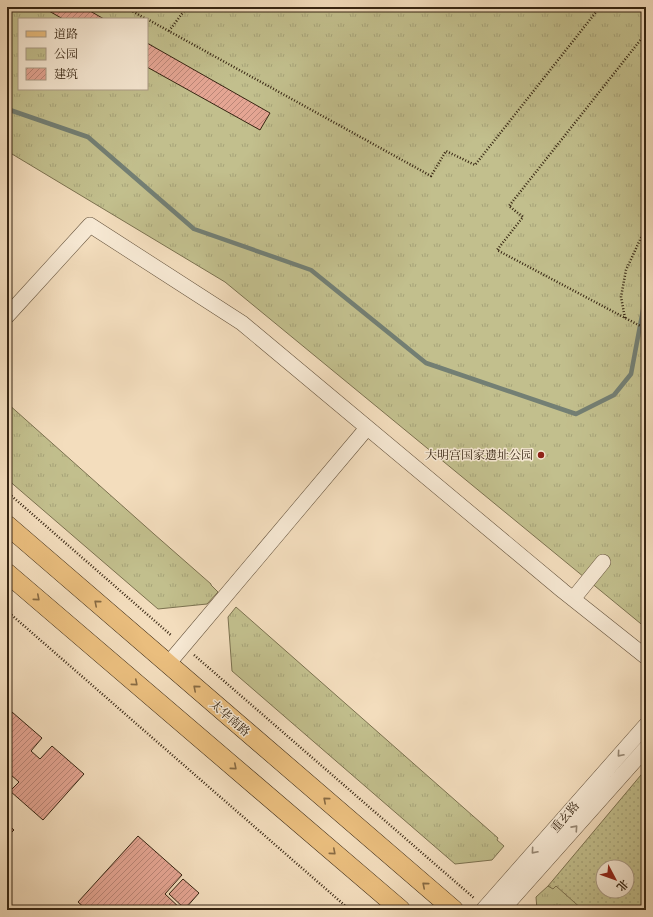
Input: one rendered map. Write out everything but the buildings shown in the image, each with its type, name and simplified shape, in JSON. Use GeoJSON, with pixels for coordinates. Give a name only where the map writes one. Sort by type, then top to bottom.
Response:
{"type":"FeatureCollection","features":[{"type":"Feature","properties":{"kind":"main road","name":"太华南路"},"geometry":{"type":"LineString","coordinates":[[7,525],[454,910]]}},
{"type":"Feature","properties":{"kind":"main road"},"geometry":{"type":"LineString","coordinates":[[7,573],[401,910]]}},
{"type":"Feature","properties":{"kind":"street"},"geometry":{"type":"LineString","coordinates":[[7,316],[90,225],[242,323],[573,599],[646,657]]}},
{"type":"Feature","properties":{"kind":"street"},"geometry":{"type":"LineString","coordinates":[[168,664],[368,428]]}},
{"type":"Feature","properties":{"kind":"street"},"geometry":{"type":"LineString","coordinates":[[573,599],[603,562]]}},
{"type":"Feature","properties":{"kind":"street","name":"重玄路"},"geometry":{"type":"LineString","coordinates":[[484,909],[646,724]]}},
{"type":"Feature","properties":{"kind":"street","name":"重玄路"},"geometry":{"type":"LineString","coordinates":[[502,910],[646,748]]}},
{"type":"Feature","properties":{"kind":"path"},"geometry":{"type":"LineString","coordinates":[[125,7],[145,18]]}},
{"type":"Feature","properties":{"kind":"path"},"geometry":{"type":"LineString","coordinates":[[168,31],[187,7]]}},
{"type":"Feature","properties":{"kind":"path"},"geometry":{"type":"LineString","coordinates":[[148,20],[431,176],[446,151],[475,164],[600,7]]}},
{"type":"Feature","properties":{"kind":"path"},"geometry":{"type":"LineString","coordinates":[[646,33],[509,206],[523,217],[497,250],[646,329]]}},
{"type":"Feature","properties":{"kind":"path"},"geometry":{"type":"LineString","coordinates":[[625,318],[620,297],[626,270],[646,228]]}},
{"type":"Feature","properties":{"kind":"path"},"geometry":{"type":"LineString","coordinates":[[7,492],[484,909]]}},
{"type":"Feature","properties":{"kind":"path"},"geometry":{"type":"LineString","coordinates":[[7,611],[350,910]]}},
{"type":"Feature","properties":{"kind":"green space","name":"大明宫国家遗址公园"},"geometry":{"type":"Polygon","coordinates":[[[7,7],[646,7],[646,628],[225,282],[7,151],[7,7]]]}},
{"type":"Feature","properties":{"kind":"green space"},"geometry":{"type":"Polygon","coordinates":[[[7,403],[211,584],[218,592],[207,604],[158,609],[7,479],[7,403]]]}},
{"type":"Feature","properties":{"kind":"green space"},"geometry":{"type":"Polygon","coordinates":[[[236,607],[498,838],[497,840],[504,846],[492,860],[455,864],[232,671],[228,617],[236,607]]]}},
{"type":"Feature","properties":{"kind":"green space"},"geometry":{"type":"Polygon","coordinates":[[[646,769],[646,910],[577,910],[548,886],[646,769]]]}},
{"type":"Feature","properties":{"kind":"green space"},"geometry":{"type":"Polygon","coordinates":[[[548,886],[553,889],[556,886],[583,910],[537,910],[536,897],[548,886]]]}},
{"type":"Feature","properties":{"kind":"waterway"},"geometry":{"type":"LineString","coordinates":[[7,109],[88,137],[194,229],[311,270],[426,363],[576,414],[614,395],[631,374],[646,294]]}},
{"type":"Feature","properties":{"kind":"place","name":"大明宫国家遗址公园"},"geometry":{"type":"Point","coordinates":[541,455]}}]}
